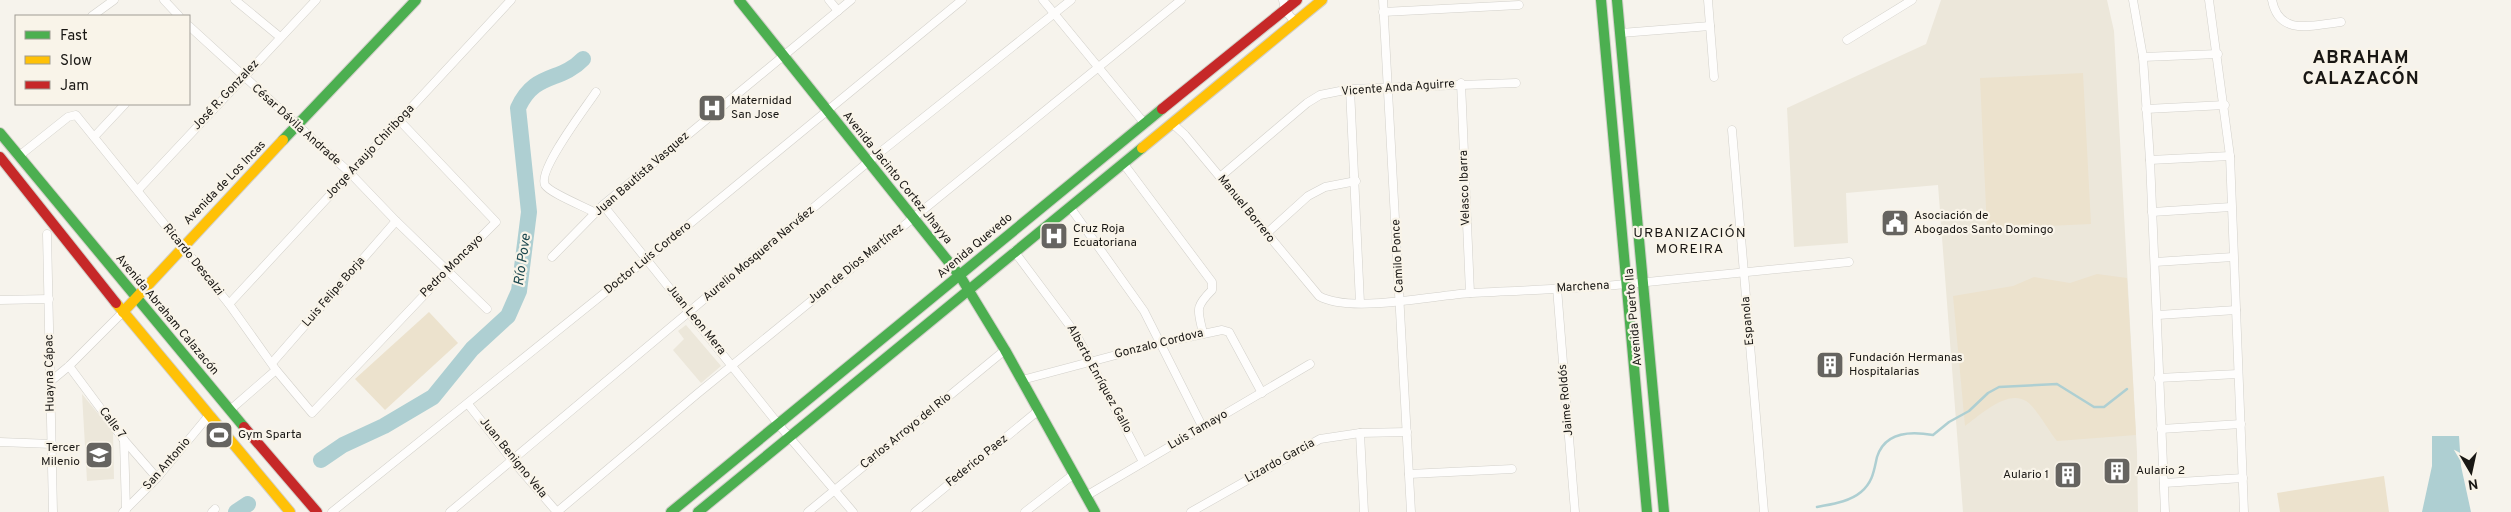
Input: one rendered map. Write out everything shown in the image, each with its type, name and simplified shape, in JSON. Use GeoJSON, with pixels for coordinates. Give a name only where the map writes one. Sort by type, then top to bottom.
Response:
{"type":"FeatureCollection","features":[{"type":"Feature","properties":{"kind":"main road","name":"Avenida de Los Incas"},"geometry":{"type":"LineString","coordinates":[[123,312],[182,246],[416,0]]}},
{"type":"Feature","properties":{"kind":"main road","name":"Avenida Jacinto Cortez Jhayya"},"geometry":{"type":"LineString","coordinates":[[739,0],[960,276],[1005,350],[1095,512]]}},
{"type":"Feature","properties":{"kind":"main road","name":"Avenida Quevedo"},"geometry":{"type":"LineString","coordinates":[[671,512],[960,276],[1024,221],[1145,124],[1284,5],[1297,0]]}},
{"type":"Feature","properties":{"kind":"main road"},"geometry":{"type":"LineString","coordinates":[[698,512],[1322,0]]}},
{"type":"Feature","properties":{"kind":"main road","name":"Avenida Puerto Ila"},"geometry":{"type":"LineString","coordinates":[[1601,0],[1647,512]]}},
{"type":"Feature","properties":{"kind":"main road","name":"Avenida Puerto Ila"},"geometry":{"type":"LineString","coordinates":[[1618,0],[1664,512]]}},
{"type":"Feature","properties":{"kind":"main road","name":"Avenida Abraham Calazacón"},"geometry":{"type":"LineString","coordinates":[[0,133],[136,299],[317,512]]}},
{"type":"Feature","properties":{"kind":"main road"},"geometry":{"type":"LineString","coordinates":[[2,164],[290,512]]}},
{"type":"Feature","properties":{"kind":"street"},"geometry":{"type":"LineString","coordinates":[[93,15],[114,0]]}},
{"type":"Feature","properties":{"kind":"street"},"geometry":{"type":"LineString","coordinates":[[164,0],[178,15]]}},
{"type":"Feature","properties":{"kind":"street"},"geometry":{"type":"LineString","coordinates":[[235,0],[280,38]]}},
{"type":"Feature","properties":{"kind":"street","name":"José R. Gonzalez"},"geometry":{"type":"LineString","coordinates":[[138,190],[316,0]]}},
{"type":"Feature","properties":{"kind":"street","name":"Jorge Araujo Chiriboga"},"geometry":{"type":"LineString","coordinates":[[229,304],[511,0]]}},
{"type":"Feature","properties":{"kind":"street"},"geometry":{"type":"LineString","coordinates":[[829,0],[838,11]]}},
{"type":"Feature","properties":{"kind":"street","name":"Juan Bautista Vasquez"},"geometry":{"type":"LineString","coordinates":[[552,257],[603,205],[783,54],[851,0]]}},
{"type":"Feature","properties":{"kind":"street","name":"Doctor Luis Cordero"},"geometry":{"type":"LineString","coordinates":[[332,512],[648,258],[962,0]]}},
{"type":"Feature","properties":{"kind":"street"},"geometry":{"type":"LineString","coordinates":[[1043,0],[1145,124]]}},
{"type":"Feature","properties":{"kind":"street","name":"Aurelio Mosquera Narváez"},"geometry":{"type":"LineString","coordinates":[[450,512],[868,162],[1071,0]]}},
{"type":"Feature","properties":{"kind":"street","name":"Juan de Dios Martínez"},"geometry":{"type":"LineString","coordinates":[[557,512],[1180,0]]}},
{"type":"Feature","properties":{"kind":"street","name":"Camilo Ponce"},"geometry":{"type":"LineString","coordinates":[[1383,0],[1401,300],[1411,512]]}},
{"type":"Feature","properties":{"kind":"street"},"geometry":{"type":"LineString","coordinates":[[1708,0],[1714,77]]}},
{"type":"Feature","properties":{"kind":"street"},"geometry":{"type":"LineString","coordinates":[[1847,40],[1912,0]]}},
{"type":"Feature","properties":{"kind":"street"},"geometry":{"type":"LineString","coordinates":[[2132,0],[2143,57],[2150,160],[2156,262],[2158,378],[2165,512]]}},
{"type":"Feature","properties":{"kind":"street"},"geometry":{"type":"LineString","coordinates":[[2209,0],[2225,105],[2230,156],[2244,512]]}},
{"type":"Feature","properties":{"kind":"street"},"geometry":{"type":"LineString","coordinates":[[2272,0],[2274,13],[2284,23],[2297,26],[2341,22]]}},
{"type":"Feature","properties":{"kind":"street"},"geometry":{"type":"LineString","coordinates":[[1284,5],[1295,22]]}},
{"type":"Feature","properties":{"kind":"street"},"geometry":{"type":"LineString","coordinates":[[1383,12],[1519,5]]}},
{"type":"Feature","properties":{"kind":"street"},"geometry":{"type":"LineString","coordinates":[[1620,33],[1710,26]]}},
{"type":"Feature","properties":{"kind":"street","name":"César Dávila Andrade"},"geometry":{"type":"LineString","coordinates":[[190,31],[350,173],[396,221],[487,309]]}},
{"type":"Feature","properties":{"kind":"street"},"geometry":{"type":"LineString","coordinates":[[2143,57],[2218,54]]}},
{"type":"Feature","properties":{"kind":"street","name":"Vicente Anda Aguirre"},"geometry":{"type":"LineString","coordinates":[[1220,177],[1307,103],[1320,95],[1350,89],[1461,83],[1516,83]]}},
{"type":"Feature","properties":{"kind":"street","name":"Velasco Ibarra"},"geometry":{"type":"LineString","coordinates":[[1461,83],[1470,293]]}},
{"type":"Feature","properties":{"kind":"street"},"geometry":{"type":"LineString","coordinates":[[1350,89],[1356,181],[1360,303]]}},
{"type":"Feature","properties":{"kind":"street"},"geometry":{"type":"LineString","coordinates":[[596,92],[551,159],[543,181],[551,192],[596,213]]}},
{"type":"Feature","properties":{"kind":"street"},"geometry":{"type":"LineString","coordinates":[[94,137],[124,105]]}},
{"type":"Feature","properties":{"kind":"street"},"geometry":{"type":"LineString","coordinates":[[2146,109],[2225,105]]}},
{"type":"Feature","properties":{"kind":"street","name":"Ricardo Descalzi"},"geometry":{"type":"LineString","coordinates":[[19,156],[68,117],[76,115],[229,304],[274,366],[312,413]]}},
{"type":"Feature","properties":{"kind":"street","name":"Pedro Moncayo"},"geometry":{"type":"LineString","coordinates":[[312,413],[447,270],[496,222],[399,120]]}},
{"type":"Feature","properties":{"kind":"street","name":"Manuel Borrero"},"geometry":{"type":"LineString","coordinates":[[1172,124],[1186,136],[1319,296]]}},
{"type":"Feature","properties":{"kind":"street","name":"Espanola"},"geometry":{"type":"LineString","coordinates":[[1732,130],[1764,512]]}},
{"type":"Feature","properties":{"kind":"street"},"geometry":{"type":"LineString","coordinates":[[2150,160],[2230,156]]}},
{"type":"Feature","properties":{"kind":"street"},"geometry":{"type":"LineString","coordinates":[[1123,163],[1212,282],[1212,290],[1200,302],[1203,334]]}},
{"type":"Feature","properties":{"kind":"street"},"geometry":{"type":"LineString","coordinates":[[1266,234],[1308,196],[1325,187],[1356,181]]}},
{"type":"Feature","properties":{"kind":"street","name":"Juan Leon Mera"},"geometry":{"type":"LineString","coordinates":[[603,205],[648,258],[689,313],[779,425],[853,512]]}},
{"type":"Feature","properties":{"kind":"street"},"geometry":{"type":"LineString","coordinates":[[1070,207],[1144,312],[1202,426]]}},
{"type":"Feature","properties":{"kind":"street"},"geometry":{"type":"LineString","coordinates":[[2152,212],[2232,207]]}},
{"type":"Feature","properties":{"kind":"street","name":"Luis Felipe Borja"},"geometry":{"type":"LineString","coordinates":[[230,410],[274,366],[396,221]]}},
{"type":"Feature","properties":{"kind":"street","name":"Huayna Cápac"},"geometry":{"type":"LineString","coordinates":[[46,234],[53,512]]}},
{"type":"Feature","properties":{"kind":"street","name":"Alberto Enríquez Gallo"},"geometry":{"type":"LineString","coordinates":[[1014,251],[1076,334],[1143,462]]}},
{"type":"Feature","properties":{"kind":"street"},"geometry":{"type":"LineString","coordinates":[[2156,262],[2233,257]]}},
{"type":"Feature","properties":{"kind":"street","name":"Marchena"},"geometry":{"type":"LineString","coordinates":[[1319,296],[1340,304],[1360,303],[1470,293],[1627,284],[1849,262]]}},
{"type":"Feature","properties":{"kind":"street","name":"Jaime Roldós"},"geometry":{"type":"LineString","coordinates":[[1557,288],[1575,512]]}},
{"type":"Feature","properties":{"kind":"street"},"geometry":{"type":"LineString","coordinates":[[0,300],[49,299]]}},
{"type":"Feature","properties":{"kind":"street"},"geometry":{"type":"LineString","coordinates":[[2158,315],[2236,310]]}},
{"type":"Feature","properties":{"kind":"street","name":"Avenida de Los Incas"},"geometry":{"type":"LineString","coordinates":[[51,382],[123,312]]}},
{"type":"Feature","properties":{"kind":"street","name":"Gonzalo Cordova"},"geometry":{"type":"LineString","coordinates":[[1022,380],[1161,343],[1222,330],[1229,332],[1262,393]]}},
{"type":"Feature","properties":{"kind":"street","name":"Carlos Arroyo del Rio"},"geometry":{"type":"LineString","coordinates":[[808,512],[1005,350]]}},
{"type":"Feature","properties":{"kind":"street","name":"Luis Tamayo"},"geometry":{"type":"LineString","coordinates":[[1086,496],[1310,364]]}},
{"type":"Feature","properties":{"kind":"street","name":"Calle 7"},"geometry":{"type":"LineString","coordinates":[[69,366],[124,440],[157,478]]}},
{"type":"Feature","properties":{"kind":"street"},"geometry":{"type":"LineString","coordinates":[[2158,378],[2238,374]]}},
{"type":"Feature","properties":{"kind":"street","name":"Juan Benigno Vela"},"geometry":{"type":"LineString","coordinates":[[468,404],[512,460],[557,512]]}},
{"type":"Feature","properties":{"kind":"street","name":"Federico Paez"},"geometry":{"type":"LineString","coordinates":[[916,512],[1038,410]]}},
{"type":"Feature","properties":{"kind":"street","name":"San Antonio"},"geometry":{"type":"LineString","coordinates":[[125,511],[157,478],[210,414]]}},
{"type":"Feature","properties":{"kind":"street"},"geometry":{"type":"LineString","coordinates":[[2161,429],[2240,424]]}},
{"type":"Feature","properties":{"kind":"street","name":"Lizardo Garcia"},"geometry":{"type":"LineString","coordinates":[[1191,512],[1310,443],[1330,436],[1407,432]]}},
{"type":"Feature","properties":{"kind":"street"},"geometry":{"type":"LineString","coordinates":[[1360,433],[1364,512]]}},
{"type":"Feature","properties":{"kind":"street"},"geometry":{"type":"LineString","coordinates":[[124,440],[125,511]]}},
{"type":"Feature","properties":{"kind":"street"},"geometry":{"type":"LineString","coordinates":[[0,442],[52,444]]}},
{"type":"Feature","properties":{"kind":"street"},"geometry":{"type":"LineString","coordinates":[[1409,474],[1512,469]]}},
{"type":"Feature","properties":{"kind":"street"},"geometry":{"type":"LineString","coordinates":[[1025,512],[1074,474]]}},
{"type":"Feature","properties":{"kind":"street"},"geometry":{"type":"LineString","coordinates":[[2164,483],[2243,478]]}},
{"type":"Feature","properties":{"kind":"shaded area"},"geometry":{"type":"Polygon","coordinates":[[[1941,0],[2107,0],[2114,31],[2137,452],[2138,512],[1963,512],[1938,185],[1846,193],[1848,243],[1794,247],[1787,108],[1926,44],[1941,0]]]}},
{"type":"Feature","properties":{"kind":"shaded area"},"geometry":{"type":"Polygon","coordinates":[[[2083,73],[2091,224],[1987,229],[1980,78],[2083,73]]]}},
{"type":"Feature","properties":{"kind":"shaded area"},"geometry":{"type":"Polygon","coordinates":[[[2097,274],[2127,278],[2136,435],[2057,441],[2030,404],[2018,398],[2010,398],[1994,405],[1965,426],[1953,296],[2013,286],[2034,277],[2070,283],[2097,274]]]}},
{"type":"Feature","properties":{"kind":"shaded area"},"geometry":{"type":"Polygon","coordinates":[[[429,312],[458,343],[385,410],[355,379],[429,312]]]}},
{"type":"Feature","properties":{"kind":"shaded area"},"geometry":{"type":"Polygon","coordinates":[[[686,325],[721,366],[701,383],[673,350],[684,339],[678,331],[686,325]]]}},
{"type":"Feature","properties":{"kind":"shaded area","name":"Tercer Milenio"},"geometry":{"type":"Polygon","coordinates":[[[82,394],[113,432],[114,479],[87,481],[82,394]]]}},
{"type":"Feature","properties":{"kind":"shaded area"},"geometry":{"type":"Polygon","coordinates":[[[2384,476],[2389,512],[2280,512],[2277,493],[2384,476]]]}},
{"type":"Feature","properties":{"kind":"water"},"geometry":{"type":"Polygon","coordinates":[[[2432,436],[2459,436],[2461,466],[2471,512],[2422,512],[2432,466],[2432,436]]]}},
{"type":"Feature","properties":{"kind":"waterway","name":"Río Pove"},"geometry":{"type":"LineString","coordinates":[[321,460],[343,445],[384,426],[433,397],[472,349],[508,316],[519,291],[529,212],[518,108],[532,88],[566,72],[583,59]]}},
{"type":"Feature","properties":{"kind":"waterway"},"geometry":{"type":"LineString","coordinates":[[1817,507],[1846,500],[1861,492],[1871,480],[1881,448],[1892,438],[1908,433],[1933,435],[1949,422],[1969,411],[1988,393],[1999,387],[2057,384],[2094,407],[2104,407],[2127,389]]}},
{"type":"Feature","properties":{"kind":"waterway","name":"Río Pove"},"geometry":{"type":"LineString","coordinates":[[236,512],[248,504]]}},
{"type":"Feature","properties":{"kind":"traffic: fast"},"geometry":{"type":"LineString","coordinates":[[283,140],[416,0]]}},
{"type":"Feature","properties":{"kind":"traffic: fast"},"geometry":{"type":"LineString","coordinates":[[739,0],[960,276],[1005,350],[1095,512]]}},
{"type":"Feature","properties":{"kind":"traffic: fast"},"geometry":{"type":"LineString","coordinates":[[1601,0],[1647,512]]}},
{"type":"Feature","properties":{"kind":"traffic: fast"},"geometry":{"type":"LineString","coordinates":[[1617,0],[1664,512]]}},
{"type":"Feature","properties":{"kind":"traffic: fast"},"geometry":{"type":"LineString","coordinates":[[671,512],[1162,109]]}},
{"type":"Feature","properties":{"kind":"traffic: fast"},"geometry":{"type":"LineString","coordinates":[[0,133],[244,427]]}},
{"type":"Feature","properties":{"kind":"traffic: fast"},"geometry":{"type":"LineString","coordinates":[[698,512],[1142,148]]}},
{"type":"Feature","properties":{"kind":"traffic: slow"},"geometry":{"type":"LineString","coordinates":[[1142,148],[1322,0]]}},
{"type":"Feature","properties":{"kind":"traffic: slow"},"geometry":{"type":"LineString","coordinates":[[123,312],[283,140]]}},
{"type":"Feature","properties":{"kind":"traffic: slow"},"geometry":{"type":"LineString","coordinates":[[116,303],[290,512]]}},
{"type":"Feature","properties":{"kind":"traffic: jam"},"geometry":{"type":"LineString","coordinates":[[1162,109],[1297,0]]}},
{"type":"Feature","properties":{"kind":"traffic: jam"},"geometry":{"type":"LineString","coordinates":[[0,157],[116,303]]}},
{"type":"Feature","properties":{"kind":"traffic: jam"},"geometry":{"type":"LineString","coordinates":[[244,427],[317,512]]}},
{"type":"Feature","properties":{"kind":"place","name":"Maternidad San Jose"},"geometry":{"type":"Point","coordinates":[712,108]}},
{"type":"Feature","properties":{"kind":"place","name":"Asociación de Abogados Santo Domingo"},"geometry":{"type":"Point","coordinates":[1895,223]}},
{"type":"Feature","properties":{"kind":"place","name":"Cruz Roja Ecuatoriana"},"geometry":{"type":"Point","coordinates":[1054,236]}},
{"type":"Feature","properties":{"kind":"place","name":"Fundación Hermanas Hospitalarias"},"geometry":{"type":"Point","coordinates":[1830,365]}},
{"type":"Feature","properties":{"kind":"place","name":"Gym Sparta"},"geometry":{"type":"Point","coordinates":[219,435]}},
{"type":"Feature","properties":{"kind":"place","name":"Tercer Milenio"},"geometry":{"type":"Point","coordinates":[99,455]}},
{"type":"Feature","properties":{"kind":"place","name":"Aulario 2"},"geometry":{"type":"Point","coordinates":[2117,471]}},
{"type":"Feature","properties":{"kind":"place","name":"Aulario 1"},"geometry":{"type":"Point","coordinates":[2068,475]}},
{"type":"Feature","properties":{"kind":"district","name":"ABRAHAM CALAZACÓN"},"geometry":{"type":"Point","coordinates":[2361,68]}},
{"type":"Feature","properties":{"kind":"district","name":"URBANIZACIÓN MOREIRA"},"geometry":{"type":"Point","coordinates":[1690,242]}}]}
